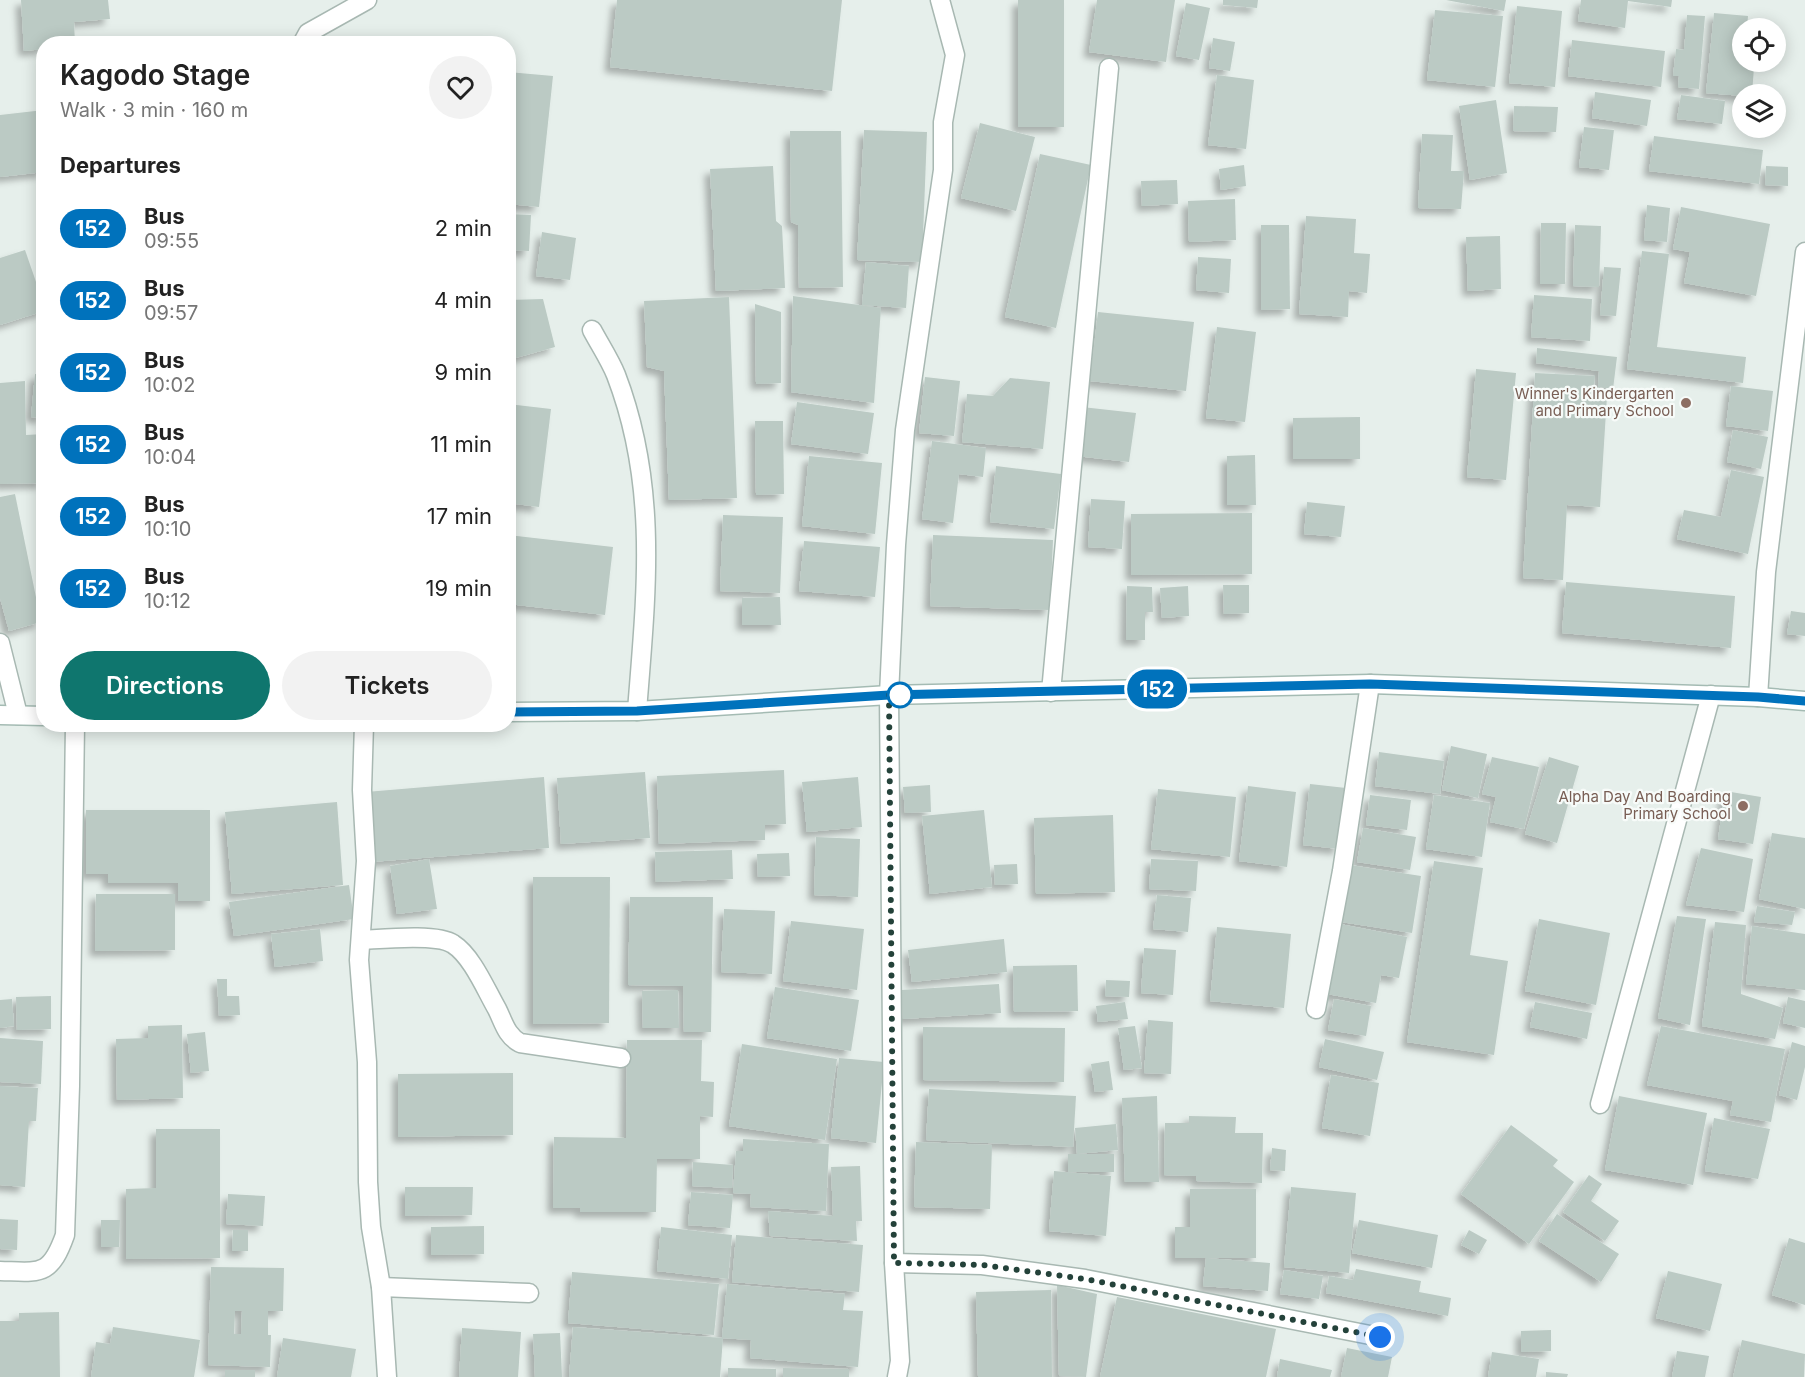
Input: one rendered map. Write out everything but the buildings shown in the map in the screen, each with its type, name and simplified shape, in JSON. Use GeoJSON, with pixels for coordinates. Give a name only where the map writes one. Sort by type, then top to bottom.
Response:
{"type":"FeatureCollection","features":[{"type":"Feature","properties":{"kind":"street"},"geometry":{"type":"LineString","coordinates":[[306,36],[366,0]]}},
{"type":"Feature","properties":{"kind":"street"},"geometry":{"type":"LineString","coordinates":[[897,1377],[900,1361],[894,1263],[889,695],[896,545],[905,430],[943,170],[943,122],[955,55],[940,0]]}},
{"type":"Feature","properties":{"kind":"street"},"geometry":{"type":"LineString","coordinates":[[1051,692],[1109,68]]}},
{"type":"Feature","properties":{"kind":"street"},"geometry":{"type":"LineString","coordinates":[[1758,697],[1766,572],[1805,252]]}},
{"type":"Feature","properties":{"kind":"street"},"geometry":{"type":"LineString","coordinates":[[592,330],[615,372],[629,413],[645,492],[647,576],[637,711]]}},
{"type":"Feature","properties":{"kind":"street"},"geometry":{"type":"LineString","coordinates":[[0,643],[9,715],[36,716]]}},
{"type":"Feature","properties":{"kind":"street"},"geometry":{"type":"LineString","coordinates":[[1316,1009],[1342,871],[1370,684]]}},
{"type":"Feature","properties":{"kind":"street"},"geometry":{"type":"LineString","coordinates":[[516,712],[637,711],[889,695],[1370,684],[1711,695],[1805,701]]}},
{"type":"Feature","properties":{"kind":"street"},"geometry":{"type":"LineString","coordinates":[[1600,1104],[1711,695]]}},
{"type":"Feature","properties":{"kind":"street"},"geometry":{"type":"LineString","coordinates":[[0,1271],[38,1272],[46,1268],[58,1254],[65,1235],[70,1086],[75,732]]}},
{"type":"Feature","properties":{"kind":"street"},"geometry":{"type":"LineString","coordinates":[[364,732],[362,790],[366,861],[359,960],[367,1062],[368,1182],[371,1227],[381,1287],[387,1377]]}},
{"type":"Feature","properties":{"kind":"street"},"geometry":{"type":"LineString","coordinates":[[361,940],[440,938],[454,944],[473,966],[503,1021],[509,1037],[520,1042],[621,1058]]}},
{"type":"Feature","properties":{"kind":"street"},"geometry":{"type":"LineString","coordinates":[[894,1263],[982,1265],[1085,1279],[1380,1337]]}},
{"type":"Feature","properties":{"kind":"street"},"geometry":{"type":"LineString","coordinates":[[381,1287],[529,1293]]}},
{"type":"Feature","properties":{"kind":"bus line","name":"152"},"geometry":{"type":"LineString","coordinates":[[516,712],[637,711],[889,695],[1370,684],[1758,697],[1805,701]]}},
{"type":"Feature","properties":{"kind":"place","name":"Winner's Kindergarten and Primary School"},"geometry":{"type":"Point","coordinates":[1686,403]}},
{"type":"Feature","properties":{"kind":"place","name":"Alpha Day And Boarding Primary School"},"geometry":{"type":"Point","coordinates":[1743,806]}},
{"type":"Feature","properties":{"kind":"route"},"geometry":{"type":"LineString","coordinates":[[900,695],[889,695],[894,1263],[982,1265],[1085,1279],[1380,1337]]}}]}
